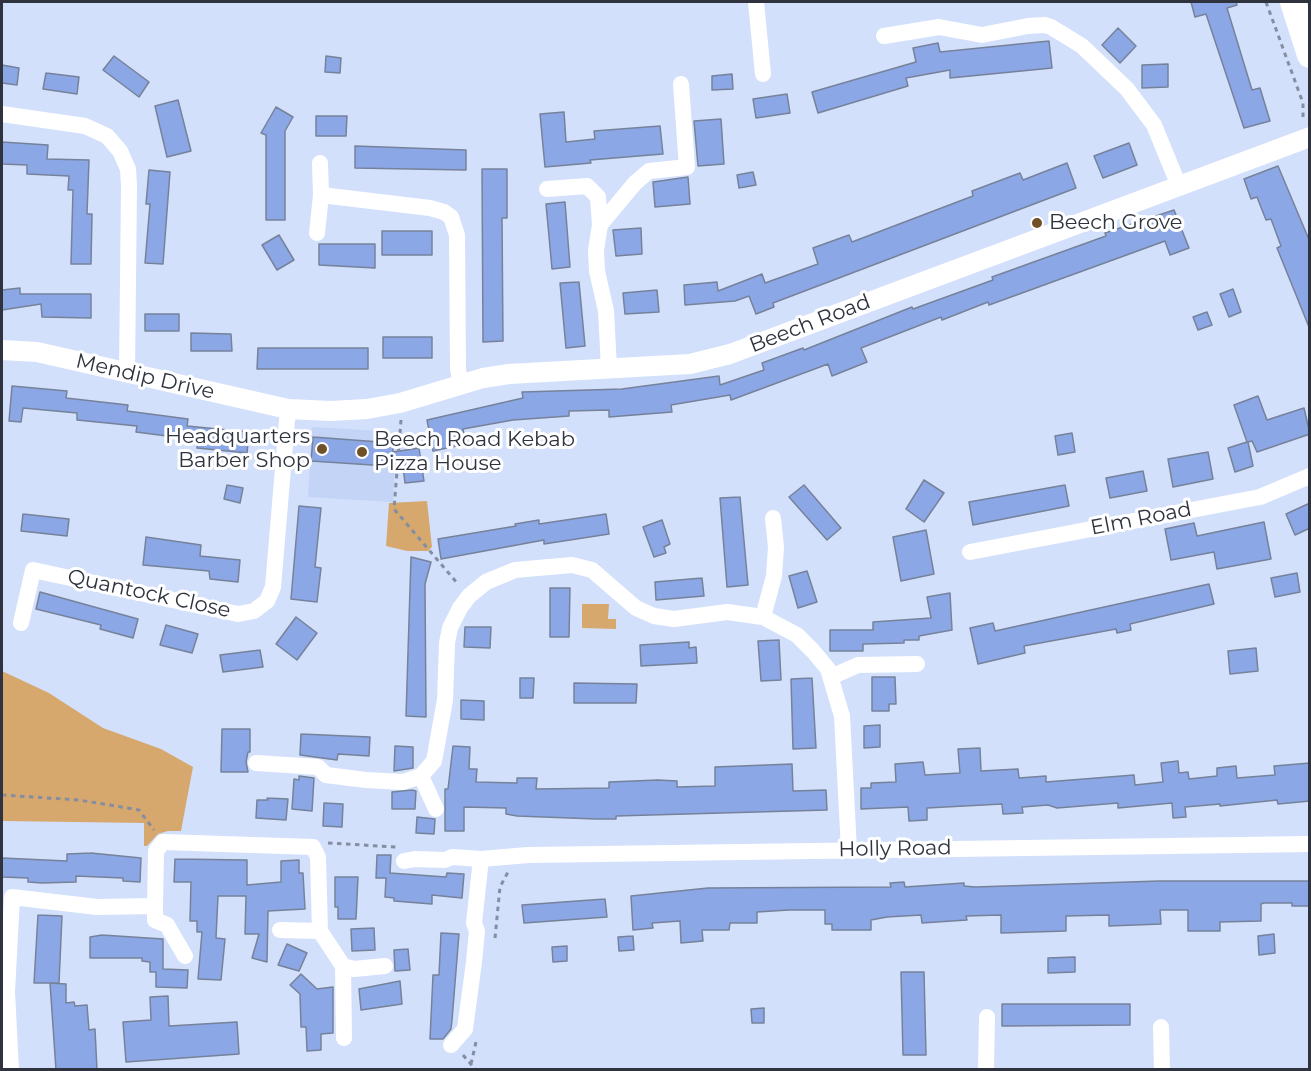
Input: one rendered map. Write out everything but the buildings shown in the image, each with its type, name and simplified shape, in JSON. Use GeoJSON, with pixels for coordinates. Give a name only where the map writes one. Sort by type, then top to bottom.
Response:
{"type":"FeatureCollection","features":[{"type":"Feature","properties":{"kind":"main road"},"geometry":{"type":"LineString","coordinates":[[1293,2],[1310,55]]}},
{"type":"Feature","properties":{"kind":"street"},"geometry":{"type":"LineString","coordinates":[[756,2],[763,74]]}},
{"type":"Feature","properties":{"kind":"street"},"geometry":{"type":"LineString","coordinates":[[884,36],[939,27],[981,35],[1045,24],[1051,27],[1082,46],[1127,89],[1154,125],[1179,186]]}},
{"type":"Feature","properties":{"kind":"street"},"geometry":{"type":"LineString","coordinates":[[600,225],[649,171],[687,167],[681,84]]}},
{"type":"Feature","properties":{"kind":"street"},"geometry":{"type":"LineString","coordinates":[[2,114],[85,126],[107,136],[120,151],[128,169],[129,186],[127,373]]}},
{"type":"Feature","properties":{"kind":"street","name":"Beech Road"},"geometry":{"type":"LineString","coordinates":[[288,409],[331,411],[368,409],[400,403],[509,374],[690,364],[730,354],[1305,139]]}},
{"type":"Feature","properties":{"kind":"street"},"geometry":{"type":"LineString","coordinates":[[316,233],[321,195],[320,164]]}},
{"type":"Feature","properties":{"kind":"street"},"geometry":{"type":"LineString","coordinates":[[547,189],[587,186],[598,197],[600,225],[597,271],[606,311],[609,368]]}},
{"type":"Feature","properties":{"kind":"street"},"geometry":{"type":"LineString","coordinates":[[321,195],[430,208],[444,212],[451,218],[457,235],[458,369],[461,385]]}},
{"type":"Feature","properties":{"kind":"street","name":"Mendip Drive"},"geometry":{"type":"LineString","coordinates":[[2,350],[36,352],[288,409]]}},
{"type":"Feature","properties":{"kind":"street","name":"Quantock Close"},"geometry":{"type":"LineString","coordinates":[[21,623],[33,570],[237,614],[254,611],[267,601],[273,586],[288,409]]}},
{"type":"Feature","properties":{"kind":"street","name":"Elm Road"},"geometry":{"type":"LineString","coordinates":[[970,552],[1260,497],[1310,476]]}},
{"type":"Feature","properties":{"kind":"street"},"geometry":{"type":"LineString","coordinates":[[763,617],[774,576],[776,547],[773,518]]}},
{"type":"Feature","properties":{"kind":"street"},"geometry":{"type":"LineString","coordinates":[[256,763],[318,767],[326,775],[366,780],[403,782],[421,776],[434,761],[445,700],[450,628],[469,596],[486,582],[515,570],[572,565],[592,570],[636,608],[654,616],[674,619],[727,612],[763,617],[797,635],[813,651],[831,677],[842,716],[849,850]]}},
{"type":"Feature","properties":{"kind":"street"},"geometry":{"type":"LineString","coordinates":[[831,677],[858,665],[917,664]]}},
{"type":"Feature","properties":{"kind":"street"},"geometry":{"type":"LineString","coordinates":[[421,776],[436,809]]}},
{"type":"Feature","properties":{"kind":"street"},"geometry":{"type":"LineString","coordinates":[[185,956],[167,925],[155,920],[156,850],[163,842],[304,846],[317,851],[320,931],[343,966],[344,1038]]}},
{"type":"Feature","properties":{"kind":"street","name":"Holly Road"},"geometry":{"type":"LineString","coordinates":[[402,854],[415,859],[445,860],[452,857],[481,859],[528,855],[1310,844]]}},
{"type":"Feature","properties":{"kind":"street"},"geometry":{"type":"LineString","coordinates":[[451,1045],[465,1029],[477,931],[474,923],[481,859]]}},
{"type":"Feature","properties":{"kind":"street"},"geometry":{"type":"LineString","coordinates":[[12,1070],[7,992],[7,897],[97,907],[155,906]]}},
{"type":"Feature","properties":{"kind":"street"},"geometry":{"type":"LineString","coordinates":[[280,930],[320,931]]}},
{"type":"Feature","properties":{"kind":"street"},"geometry":{"type":"LineString","coordinates":[[343,966],[354,969],[385,966]]}},
{"type":"Feature","properties":{"kind":"street"},"geometry":{"type":"LineString","coordinates":[[986,1070],[987,1017]]}},
{"type":"Feature","properties":{"kind":"street"},"geometry":{"type":"LineString","coordinates":[[1161,1027],[1162,1070]]}},
{"type":"Feature","properties":{"kind":"path"},"geometry":{"type":"LineString","coordinates":[[1266,2],[1303,103],[1303,122],[1298,131],[1305,139]]}},
{"type":"Feature","properties":{"kind":"path"},"geometry":{"type":"LineString","coordinates":[[400,403],[394,509],[469,596]]}},
{"type":"Feature","properties":{"kind":"path"},"geometry":{"type":"LineString","coordinates":[[2,795],[79,800],[140,810],[163,842]]}},
{"type":"Feature","properties":{"kind":"path"},"geometry":{"type":"LineString","coordinates":[[317,851],[327,843],[402,854]]}},
{"type":"Feature","properties":{"kind":"shaded area"},"geometry":{"type":"Polygon","coordinates":[[[312,427],[397,432],[393,502],[308,497],[312,427]]]}},
{"type":"Feature","properties":{"kind":"shaded area"},"geometry":{"type":"Polygon","coordinates":[[[427,501],[432,547],[428,551],[407,551],[386,546],[389,503],[427,501]]]}},
{"type":"Feature","properties":{"kind":"shaded area"},"geometry":{"type":"Polygon","coordinates":[[[582,604],[609,604],[608,619],[616,619],[616,629],[582,628],[582,604]]]}},
{"type":"Feature","properties":{"kind":"shaded area"},"geometry":{"type":"Polygon","coordinates":[[[2,671],[49,693],[103,728],[161,749],[193,767],[181,831],[158,834],[147,846],[144,846],[144,823],[2,821],[2,671]]]}},
{"type":"Feature","properties":{"kind":"place","name":"Beech Grove"},"geometry":{"type":"Point","coordinates":[1037,223]}},
{"type":"Feature","properties":{"kind":"place","name":"Headquarters Barber Shop"},"geometry":{"type":"Point","coordinates":[322,449]}},
{"type":"Feature","properties":{"kind":"place","name":"Beech Road Kebab Pizza House"},"geometry":{"type":"Point","coordinates":[362,452]}}]}
